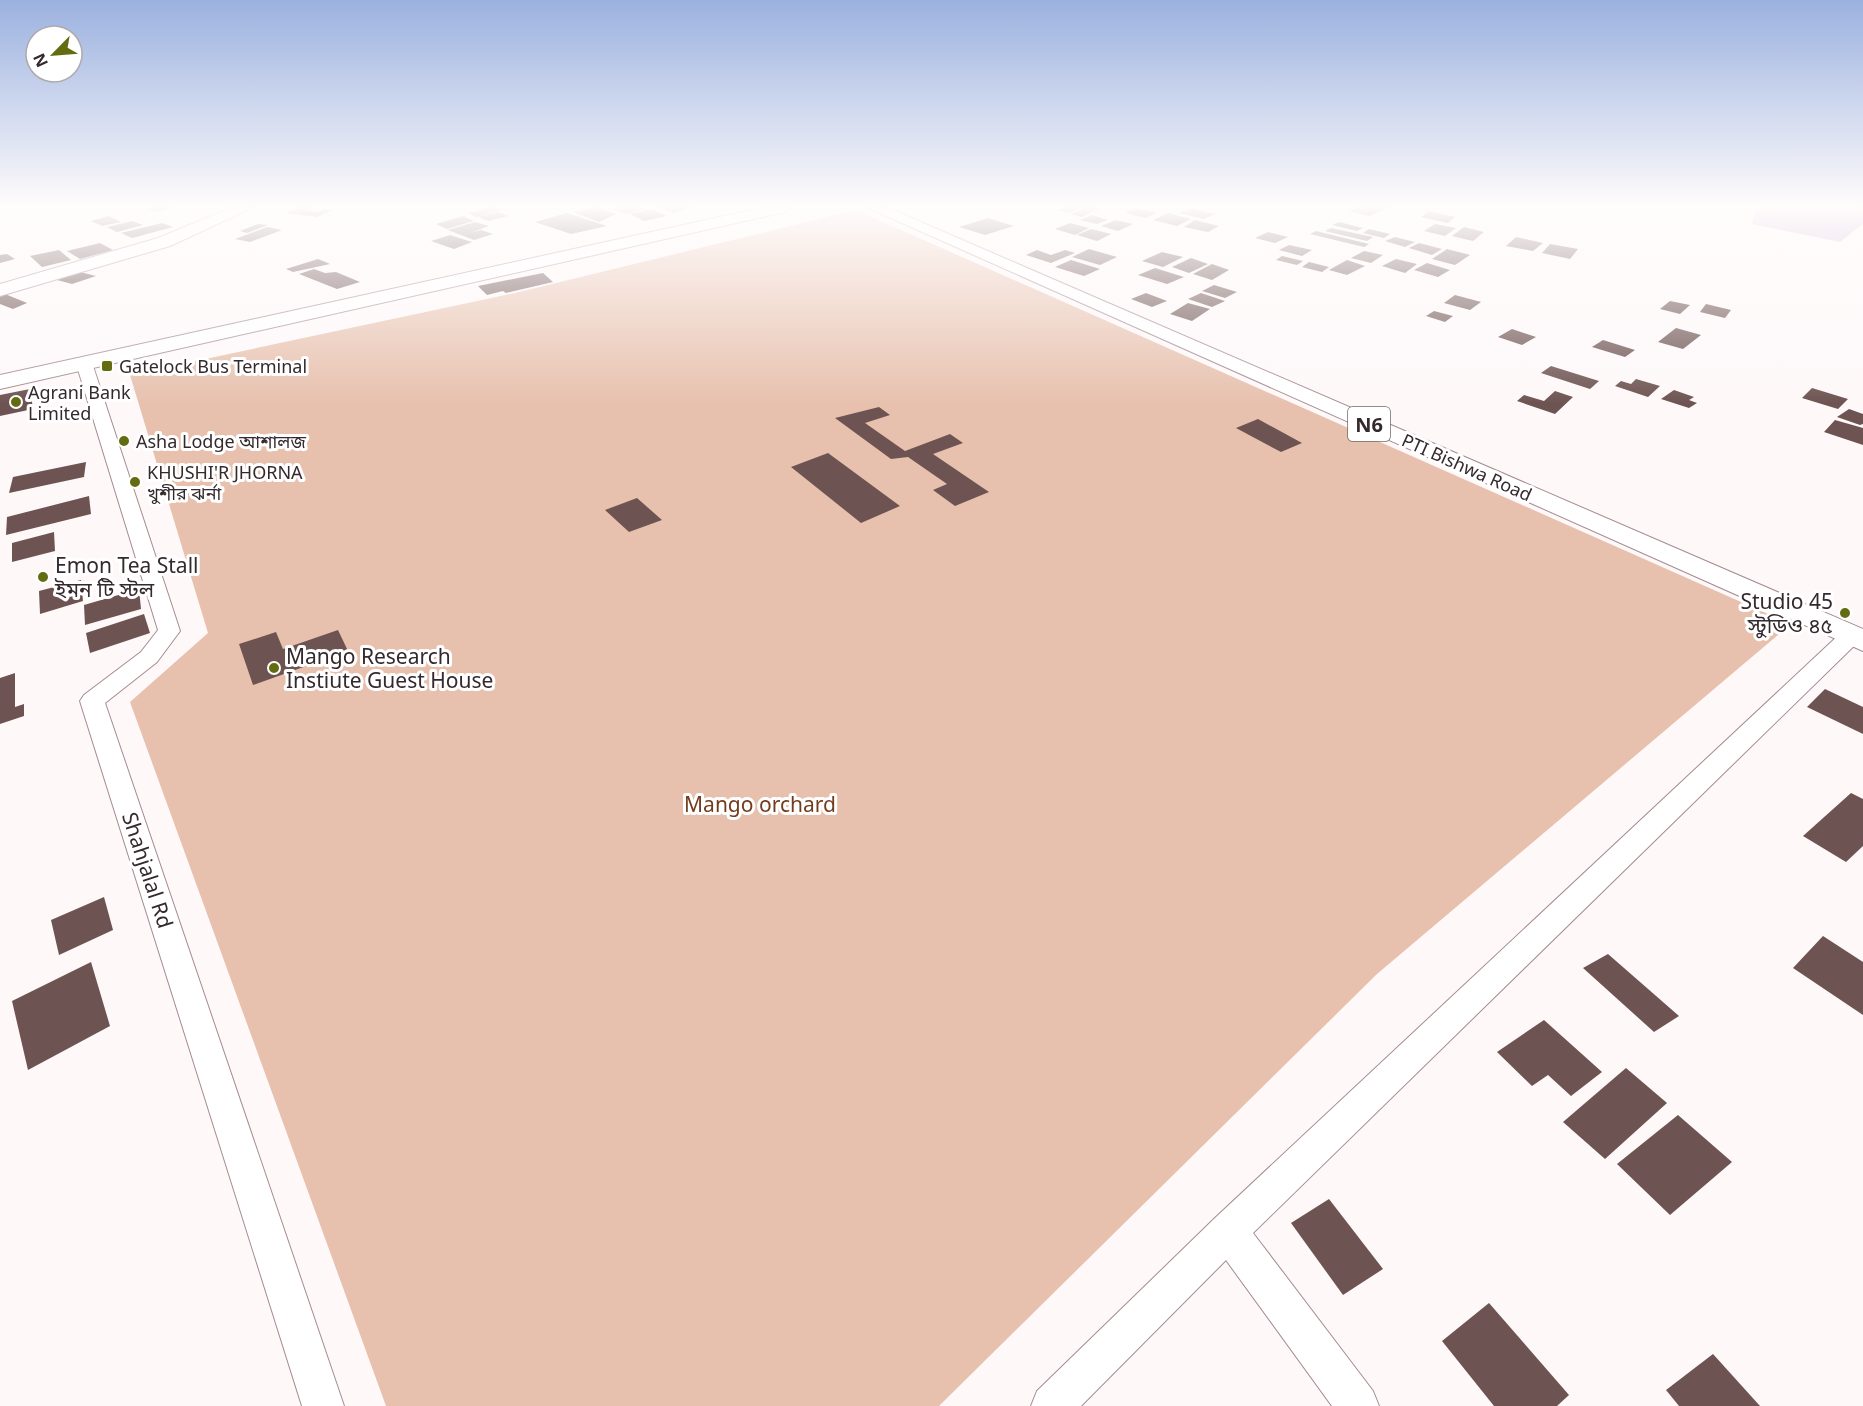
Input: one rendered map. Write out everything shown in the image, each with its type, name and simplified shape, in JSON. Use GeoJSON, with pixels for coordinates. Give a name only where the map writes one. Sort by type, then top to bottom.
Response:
{"type":"FeatureCollection","features":[{"type":"Feature","properties":{"kind":"main road"},"geometry":{"type":"LineString","coordinates":[[0,290],[59,273]]}},
{"type":"Feature","properties":{"kind":"main road"},"geometry":{"type":"LineString","coordinates":[[0,382],[490,273]]}},
{"type":"Feature","properties":{"kind":"main road","name":"PTI Bishwa Road"},"geometry":{"type":"LineString","coordinates":[[1024,273],[1857,638]]}},
{"type":"Feature","properties":{"kind":"street","name":"Shahjalal Rd"},"geometry":{"type":"LineString","coordinates":[[84,363],[169,631],[149,657],[92,700],[323,1406]]}},
{"type":"Feature","properties":{"kind":"street"},"geometry":{"type":"LineString","coordinates":[[1052,1406],[1228,1231],[1857,638]]}},
{"type":"Feature","properties":{"kind":"street"},"geometry":{"type":"LineString","coordinates":[[1228,1231],[1358,1406]]}},
{"type":"Feature","properties":{"kind":"green space","name":"Mango orchard"},"geometry":{"type":"Polygon","coordinates":[[[599,273],[997,273],[1791,624],[1377,974],[939,1406],[386,1406],[130,702],[208,633],[130,375],[515,293],[599,273]]]}},
{"type":"Feature","properties":{"kind":"building"},"geometry":{"type":"Polygon","coordinates":[[[78,273],[96,276],[72,284],[57,280],[78,273]]]}},
{"type":"Feature","properties":{"kind":"building"},"geometry":{"type":"Polygon","coordinates":[[[337,273],[360,282],[337,289],[299,274],[337,273]]]}},
{"type":"Feature","properties":{"kind":"building"},"geometry":{"type":"Polygon","coordinates":[[[543,273],[553,282],[487,295],[478,286],[543,273]]]}},
{"type":"Feature","properties":{"kind":"building"},"geometry":{"type":"Polygon","coordinates":[[[1073,273],[1092,273],[1084,276],[1073,273]]]}},
{"type":"Feature","properties":{"kind":"building"},"geometry":{"type":"Polygon","coordinates":[[[1144,273],[1170,273],[1184,277],[1167,284],[1138,275],[1144,273]]]}},
{"type":"Feature","properties":{"kind":"building"},"geometry":{"type":"Polygon","coordinates":[[[1196,273],[1225,273],[1212,280],[1193,274],[1196,273]]]}},
{"type":"Feature","properties":{"kind":"building"},"geometry":{"type":"Polygon","coordinates":[[[1423,273],[1446,273],[1438,277],[1423,273]]]}},
{"type":"Feature","properties":{"kind":"building"},"geometry":{"type":"Polygon","coordinates":[[[1214,285],[1237,292],[1225,298],[1202,291],[1214,285]]]}},
{"type":"Feature","properties":{"kind":"building"},"geometry":{"type":"Polygon","coordinates":[[[1146,293],[1167,301],[1152,307],[1131,299],[1146,293]]]}},
{"type":"Feature","properties":{"kind":"building"},"geometry":{"type":"Polygon","coordinates":[[[1201,293],[1225,301],[1212,307],[1188,299],[1201,293]]]}},
{"type":"Feature","properties":{"kind":"building"},"geometry":{"type":"Polygon","coordinates":[[[5,294],[27,303],[13,309],[0,304],[0,296],[5,294]]]}},
{"type":"Feature","properties":{"kind":"building"},"geometry":{"type":"Polygon","coordinates":[[[1455,295],[1481,302],[1470,310],[1444,303],[1455,295]]]}},
{"type":"Feature","properties":{"kind":"building"},"geometry":{"type":"Polygon","coordinates":[[[1670,301],[1690,305],[1680,314],[1660,309],[1670,301]]]}},
{"type":"Feature","properties":{"kind":"building"},"geometry":{"type":"Polygon","coordinates":[[[1188,303],[1210,309],[1192,321],[1170,314],[1188,303]]]}},
{"type":"Feature","properties":{"kind":"building"},"geometry":{"type":"Polygon","coordinates":[[[1706,304],[1731,310],[1725,318],[1700,312],[1706,304]]]}},
{"type":"Feature","properties":{"kind":"building"},"geometry":{"type":"Polygon","coordinates":[[[1434,311],[1453,316],[1445,322],[1426,316],[1434,311]]]}},
{"type":"Feature","properties":{"kind":"building"},"geometry":{"type":"Polygon","coordinates":[[[1676,328],[1701,335],[1683,349],[1658,342],[1676,328]]]}},
{"type":"Feature","properties":{"kind":"building"},"geometry":{"type":"Polygon","coordinates":[[[1512,329],[1536,337],[1522,345],[1498,337],[1512,329]]]}},
{"type":"Feature","properties":{"kind":"building"},"geometry":{"type":"Polygon","coordinates":[[[1603,340],[1635,350],[1625,357],[1592,347],[1603,340]]]}},
{"type":"Feature","properties":{"kind":"building"},"geometry":{"type":"Polygon","coordinates":[[[1551,366],[1599,381],[1590,389],[1541,373],[1551,366]]]}},
{"type":"Feature","properties":{"kind":"building"},"geometry":{"type":"Polygon","coordinates":[[[1636,379],[1660,386],[1648,397],[1615,386],[1621,381],[1631,384],[1636,379]]]}},
{"type":"Feature","properties":{"kind":"building"},"geometry":{"type":"Polygon","coordinates":[[[1812,388],[1848,399],[1838,409],[1802,398],[1812,388]]]}},
{"type":"Feature","properties":{"kind":"building","name":"Agrani Bank Limited"},"geometry":{"type":"Polygon","coordinates":[[[30,389],[33,409],[0,416],[0,395],[30,389]]]}},
{"type":"Feature","properties":{"kind":"building"},"geometry":{"type":"Polygon","coordinates":[[[1674,390],[1694,397],[1689,400],[1697,403],[1689,408],[1661,399],[1674,390]]]}},
{"type":"Feature","properties":{"kind":"building"},"geometry":{"type":"Polygon","coordinates":[[[1555,391],[1573,397],[1555,414],[1517,401],[1524,395],[1544,401],[1555,391]]]}},
{"type":"Feature","properties":{"kind":"building"},"geometry":{"type":"Polygon","coordinates":[[[879,407],[890,415],[865,423],[905,451],[950,434],[963,443],[933,454],[989,492],[955,506],[933,490],[947,484],[908,457],[891,459],[835,418],[879,407]]]}},
{"type":"Feature","properties":{"kind":"building"},"geometry":{"type":"Polygon","coordinates":[[[1849,409],[1863,414],[1863,424],[1837,417],[1849,409]]]}},
{"type":"Feature","properties":{"kind":"building"},"geometry":{"type":"Polygon","coordinates":[[[1258,419],[1302,443],[1281,452],[1236,428],[1258,419]]]}},
{"type":"Feature","properties":{"kind":"building"},"geometry":{"type":"Polygon","coordinates":[[[1835,420],[1863,428],[1863,445],[1824,432],[1835,420]]]}},
{"type":"Feature","properties":{"kind":"building"},"geometry":{"type":"Polygon","coordinates":[[[828,453],[900,506],[861,523],[791,467],[828,453]]]}},
{"type":"Feature","properties":{"kind":"building"},"geometry":{"type":"Polygon","coordinates":[[[86,462],[84,477],[9,493],[13,477],[86,462]]]}},
{"type":"Feature","properties":{"kind":"building"},"geometry":{"type":"Polygon","coordinates":[[[89,496],[91,514],[6,535],[7,517],[89,496]]]}},
{"type":"Feature","properties":{"kind":"building"},"geometry":{"type":"Polygon","coordinates":[[[637,498],[662,520],[629,532],[605,510],[637,498]]]}},
{"type":"Feature","properties":{"kind":"building"},"geometry":{"type":"Polygon","coordinates":[[[54,532],[55,551],[12,562],[12,543],[54,532]]]}},
{"type":"Feature","properties":{"kind":"building"},"geometry":{"type":"Polygon","coordinates":[[[81,580],[83,601],[40,614],[39,591],[81,580]]]}},
{"type":"Feature","properties":{"kind":"building"},"geometry":{"type":"Polygon","coordinates":[[[139,589],[141,609],[85,625],[84,605],[139,589]]]}},
{"type":"Feature","properties":{"kind":"building"},"geometry":{"type":"Polygon","coordinates":[[[144,614],[150,633],[90,653],[86,633],[144,614]]]}},
{"type":"Feature","properties":{"kind":"building","name":"Mango Research Instiute Guest House"},"geometry":{"type":"Polygon","coordinates":[[[338,630],[348,651],[253,685],[239,644],[276,632],[283,649],[338,630]]]}},
{"type":"Feature","properties":{"kind":"building"},"geometry":{"type":"Polygon","coordinates":[[[15,673],[15,707],[24,704],[24,716],[0,724],[0,678],[15,673]]]}},
{"type":"Feature","properties":{"kind":"building"},"geometry":{"type":"Polygon","coordinates":[[[1825,689],[1863,707],[1863,734],[1807,707],[1825,689]]]}},
{"type":"Feature","properties":{"kind":"building"},"geometry":{"type":"Polygon","coordinates":[[[1851,793],[1863,799],[1863,846],[1846,862],[1803,836],[1851,793]]]}},
{"type":"Feature","properties":{"kind":"building"},"geometry":{"type":"Polygon","coordinates":[[[104,897],[113,930],[59,955],[51,920],[104,897]]]}},
{"type":"Feature","properties":{"kind":"building"},"geometry":{"type":"Polygon","coordinates":[[[1823,936],[1863,962],[1863,1015],[1793,968],[1823,936]]]}},
{"type":"Feature","properties":{"kind":"building"},"geometry":{"type":"Polygon","coordinates":[[[1608,954],[1679,1016],[1654,1032],[1583,968],[1608,954]]]}},
{"type":"Feature","properties":{"kind":"building"},"geometry":{"type":"Polygon","coordinates":[[[91,962],[110,1026],[28,1070],[12,1001],[91,962]]]}},
{"type":"Feature","properties":{"kind":"building"},"geometry":{"type":"Polygon","coordinates":[[[1544,1020],[1602,1072],[1571,1096],[1548,1075],[1532,1086],[1497,1052],[1544,1020]]]}},
{"type":"Feature","properties":{"kind":"building"},"geometry":{"type":"Polygon","coordinates":[[[1626,1068],[1667,1103],[1605,1159],[1563,1122],[1626,1068]]]}},
{"type":"Feature","properties":{"kind":"building"},"geometry":{"type":"Polygon","coordinates":[[[1678,1115],[1732,1162],[1670,1215],[1617,1164],[1678,1115]]]}},
{"type":"Feature","properties":{"kind":"building"},"geometry":{"type":"Polygon","coordinates":[[[1329,1199],[1383,1269],[1343,1295],[1291,1223],[1329,1199]]]}},
{"type":"Feature","properties":{"kind":"building"},"geometry":{"type":"Polygon","coordinates":[[[1489,1303],[1569,1395],[1557,1406],[1494,1406],[1442,1341],[1489,1303]]]}},
{"type":"Feature","properties":{"kind":"building"},"geometry":{"type":"Polygon","coordinates":[[[1713,1354],[1760,1406],[1679,1406],[1666,1390],[1713,1354]]]}},
{"type":"Feature","properties":{"kind":"place","name":"Gatelock Bus Terminal"},"geometry":{"type":"Point","coordinates":[107,366]}},
{"type":"Feature","properties":{"kind":"place","name":"Agrani Bank Limited"},"geometry":{"type":"Point","coordinates":[16,402]}},
{"type":"Feature","properties":{"kind":"place","name":"Asha Lodge আশালজ"},"geometry":{"type":"Point","coordinates":[124,441]}},
{"type":"Feature","properties":{"kind":"place","name":"KHUSHI'R JHORNA খুশীর ঝর্না"},"geometry":{"type":"Point","coordinates":[135,482]}},
{"type":"Feature","properties":{"kind":"place","name":"Emon Tea Stall ইমন টি স্টল"},"geometry":{"type":"Point","coordinates":[43,577]}},
{"type":"Feature","properties":{"kind":"place","name":"Studio 45 স্টুডিও ৪৫"},"geometry":{"type":"Point","coordinates":[1845,613]}},
{"type":"Feature","properties":{"kind":"place","name":"Mango Research Instiute Guest House"},"geometry":{"type":"Point","coordinates":[274,668]}}]}
